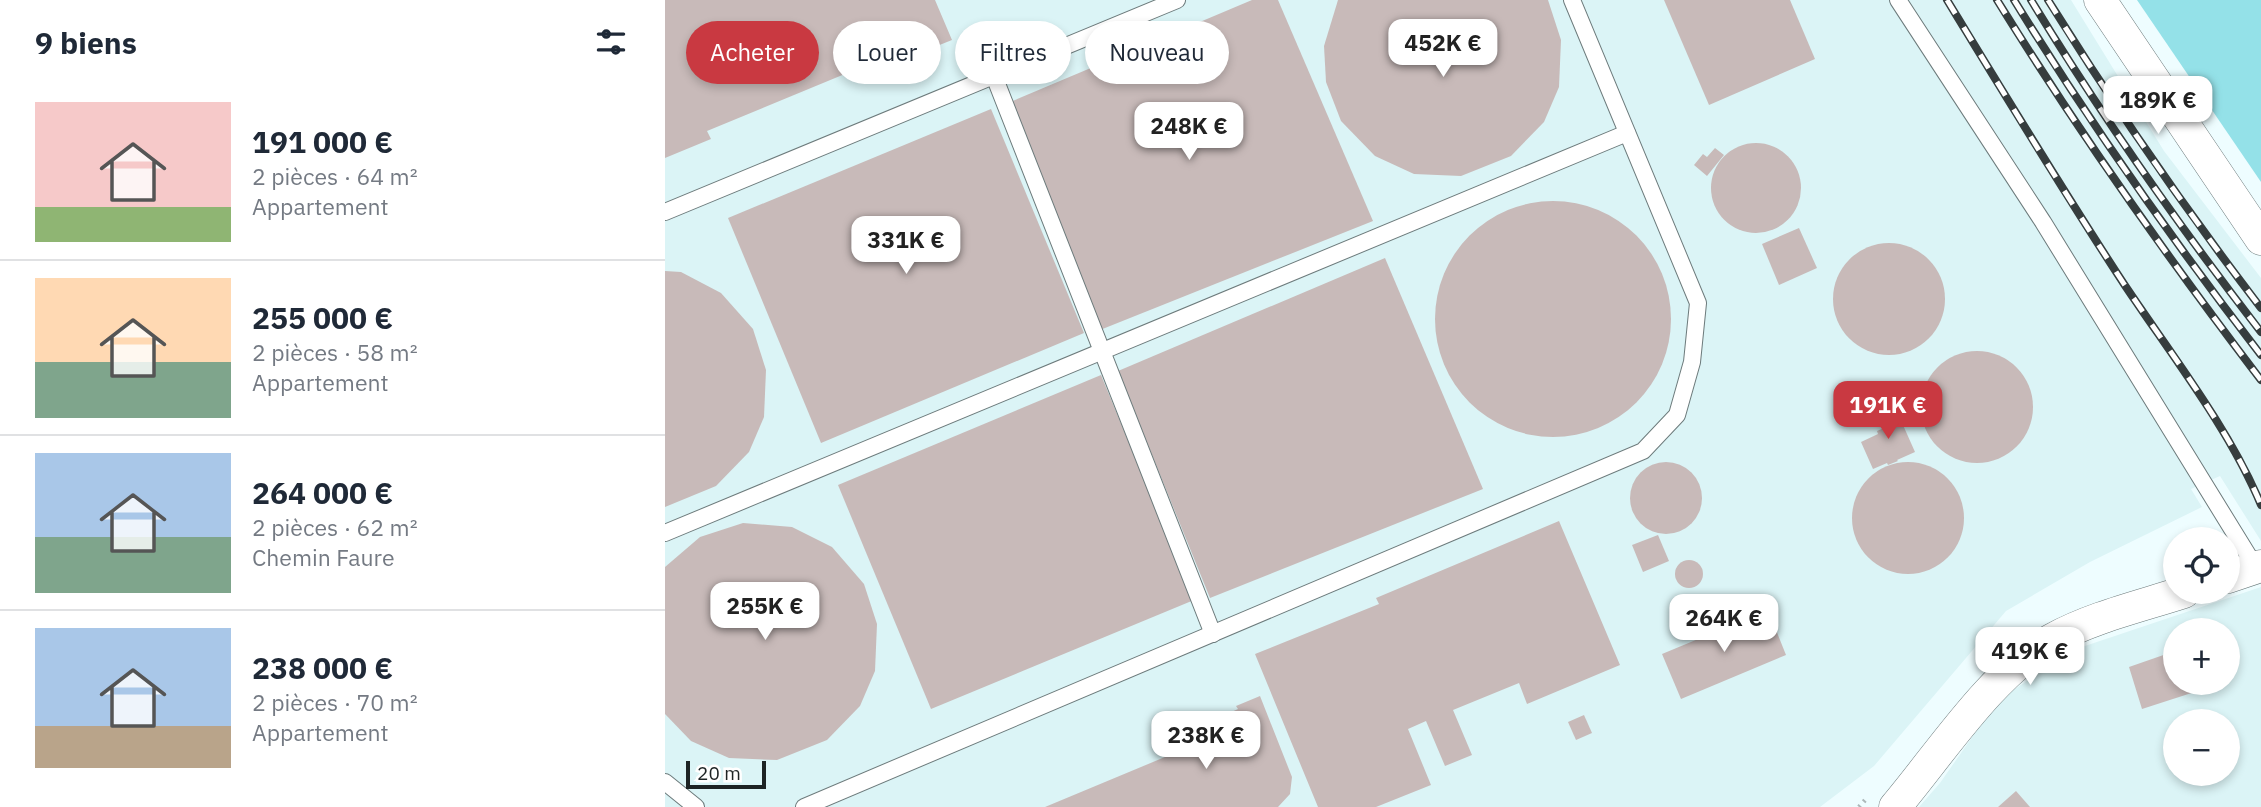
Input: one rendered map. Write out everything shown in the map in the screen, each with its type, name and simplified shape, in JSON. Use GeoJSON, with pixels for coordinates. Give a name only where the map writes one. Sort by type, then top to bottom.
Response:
{"type":"FeatureCollection","features":[{"type":"Feature","properties":{"kind":"street"},"geometry":{"type":"LineString","coordinates":[[2100,0],[2261,239]]}},
{"type":"Feature","properties":{"kind":"street"},"geometry":{"type":"LineString","coordinates":[[1895,807],[1993,686],[2024,657],[2053,639],[2091,622],[2163,599]]}},
{"type":"Feature","properties":{"kind":"lane"},"geometry":{"type":"LineString","coordinates":[[1071,44],[1177,0]]}},
{"type":"Feature","properties":{"kind":"lane"},"geometry":{"type":"LineString","coordinates":[[804,807],[1643,451],[1677,415],[1692,362],[1698,303],[1571,0]]}},
{"type":"Feature","properties":{"kind":"lane"},"geometry":{"type":"LineString","coordinates":[[1898,0],[2043,222],[2248,570]]}},
{"type":"Feature","properties":{"kind":"lane"},"geometry":{"type":"LineString","coordinates":[[665,212],[975,84]]}},
{"type":"Feature","properties":{"kind":"lane"},"geometry":{"type":"LineString","coordinates":[[997,84],[1213,634]]}},
{"type":"Feature","properties":{"kind":"lane"},"geometry":{"type":"LineString","coordinates":[[665,533],[1627,133]]}},
{"type":"Feature","properties":{"kind":"lane"},"geometry":{"type":"LineString","coordinates":[[665,782],[695,807]]}},
{"type":"Feature","properties":{"kind":"shaded area"},"geometry":{"type":"Polygon","coordinates":[[[665,0],[2071,0],[2164,151],[2261,278],[2261,541],[2220,476],[2191,489],[2202,507],[2090,562],[2006,611],[1874,766],[1820,807],[665,807],[665,0]]]}},
{"type":"Feature","properties":{"kind":"shaded area"},"geometry":{"type":"Polygon","coordinates":[[[2137,0],[2261,0],[2261,182],[2137,0]]]}},
{"type":"Feature","properties":{"kind":"shaded area"},"geometry":{"type":"Polygon","coordinates":[[[2261,587],[2261,807],[1919,807],[1940,783],[1998,700],[2076,649],[2163,620],[2163,695],[2240,695],[2240,618],[2168,618],[2210,604],[2240,604],[2240,594],[2261,587]]]}},
{"type":"Feature","properties":{"kind":"building"},"geometry":{"type":"Polygon","coordinates":[[[665,0],[935,0],[952,40],[941,44],[941,21],[833,21],[833,79],[707,131],[711,139],[665,158],[665,0]]]}},
{"type":"Feature","properties":{"kind":"building"},"geometry":{"type":"Polygon","coordinates":[[[1252,0],[1278,0],[1373,221],[1100,330],[1008,103],[1053,84],[1071,84],[1071,76],[1085,70],[1085,84],[1229,84],[1229,21],[1202,21],[1252,0]]]}},
{"type":"Feature","properties":{"kind":"building"},"geometry":{"type":"Polygon","coordinates":[[[1338,0],[1548,0],[1561,40],[1559,87],[1544,122],[1511,156],[1461,176],[1414,174],[1375,156],[1341,121],[1326,82],[1324,46],[1338,0]]]}},
{"type":"Feature","properties":{"kind":"building"},"geometry":{"type":"Polygon","coordinates":[[[1664,0],[1790,0],[1815,59],[1709,105],[1664,0]]]}},
{"type":"Feature","properties":{"kind":"building"},"geometry":{"type":"Polygon","coordinates":[[[991,109],[1084,333],[821,443],[728,218],[991,109]]]}},
{"type":"Feature","properties":{"kind":"building"},"geometry":{"type":"Polygon","coordinates":[[[1756,143],[1773,147],[1788,156],[1797,171],[1801,188],[1797,205],[1788,220],[1773,229],[1756,233],[1739,229],[1724,220],[1715,205],[1711,188],[1715,171],[1724,156],[1739,147],[1756,143]]]}},
{"type":"Feature","properties":{"kind":"building"},"geometry":{"type":"Polygon","coordinates":[[[1715,148],[1724,155],[1707,176],[1694,165],[1703,154],[1707,157],[1715,148]]]}},
{"type":"Feature","properties":{"kind":"building"},"geometry":{"type":"Polygon","coordinates":[[[1541,201],[1565,201],[1609,215],[1637,235],[1652,253],[1662,274],[1669,296],[1669,342],[1662,364],[1652,385],[1637,403],[1619,418],[1587,432],[1565,437],[1541,437],[1519,432],[1487,418],[1461,394],[1454,385],[1440,353],[1435,331],[1435,307],[1440,285],[1454,253],[1478,227],[1487,220],[1519,206],[1541,201]]]}},
{"type":"Feature","properties":{"kind":"building"},"geometry":{"type":"Polygon","coordinates":[[[1799,228],[1817,268],[1779,285],[1762,244],[1799,228]]]}},
{"type":"Feature","properties":{"kind":"building"},"geometry":{"type":"Polygon","coordinates":[[[1889,243],[1910,247],[1929,259],[1941,278],[1945,299],[1941,320],[1929,339],[1910,351],[1889,355],[1868,351],[1849,339],[1837,320],[1833,299],[1837,278],[1849,259],[1868,247],[1889,243]]]}},
{"type":"Feature","properties":{"kind":"building"},"geometry":{"type":"Polygon","coordinates":[[[1385,258],[1483,489],[1210,598],[1118,371],[1385,258]]]}},
{"type":"Feature","properties":{"kind":"building"},"geometry":{"type":"Polygon","coordinates":[[[665,271],[681,272],[721,293],[753,329],[766,370],[764,417],[749,452],[716,486],[665,507],[665,271]]]}},
{"type":"Feature","properties":{"kind":"building"},"geometry":{"type":"Polygon","coordinates":[[[1977,351],[1999,355],[2017,367],[2029,385],[2033,407],[2029,429],[2017,447],[1999,459],[1977,463],[1955,459],[1937,447],[1925,429],[1921,407],[1925,385],[1937,367],[1955,355],[1977,351]]]}},
{"type":"Feature","properties":{"kind":"building"},"geometry":{"type":"Polygon","coordinates":[[[1101,375],[1194,600],[931,709],[838,485],[1101,375]]]}},
{"type":"Feature","properties":{"kind":"building"},"geometry":{"type":"Polygon","coordinates":[[[1887,401],[1895,418],[1899,416],[1915,452],[1873,469],[1861,442],[1884,428],[1882,424],[1886,422],[1878,405],[1887,401]]]}},
{"type":"Feature","properties":{"kind":"building"},"geometry":{"type":"Polygon","coordinates":[[[1673,462],[1692,472],[1700,484],[1700,512],[1692,524],[1680,532],[1659,534],[1640,524],[1632,512],[1630,491],[1640,472],[1652,464],[1673,462]]]}},
{"type":"Feature","properties":{"kind":"building"},"geometry":{"type":"Polygon","coordinates":[[[1908,462],[1930,466],[1948,478],[1960,496],[1964,518],[1960,540],[1948,558],[1930,570],[1908,574],[1886,570],[1868,558],[1856,540],[1852,518],[1856,496],[1868,478],[1886,466],[1908,462]]]}},
{"type":"Feature","properties":{"kind":"building"},"geometry":{"type":"Polygon","coordinates":[[[1559,521],[1620,665],[1527,704],[1519,683],[1453,710],[1472,755],[1445,766],[1426,721],[1408,729],[1431,785],[1376,807],[1318,807],[1255,654],[1379,604],[1376,598],[1559,521]]]}},
{"type":"Feature","properties":{"kind":"building"},"geometry":{"type":"Polygon","coordinates":[[[743,523],[792,527],[832,547],[864,584],[877,624],[875,671],[860,706],[827,740],[777,760],[729,758],[691,741],[665,714],[665,567],[700,537],[743,523]]]}},
{"type":"Feature","properties":{"kind":"building"},"geometry":{"type":"Polygon","coordinates":[[[1658,535],[1669,561],[1643,572],[1632,545],[1658,535]]]}},
{"type":"Feature","properties":{"kind":"building"},"geometry":{"type":"Polygon","coordinates":[[[1689,560],[1699,564],[1703,574],[1699,584],[1689,588],[1679,584],[1675,574],[1679,564],[1689,560]]]}},
{"type":"Feature","properties":{"kind":"building"},"geometry":{"type":"Polygon","coordinates":[[[1768,610],[1786,655],[1681,699],[1662,654],[1768,610]]]}},
{"type":"Feature","properties":{"kind":"building"},"geometry":{"type":"Polygon","coordinates":[[[2163,655],[2163,695],[2185,695],[2142,709],[2129,667],[2163,655]]]}},
{"type":"Feature","properties":{"kind":"building"},"geometry":{"type":"Polygon","coordinates":[[[1260,696],[1292,777],[1290,794],[1278,807],[1045,807],[1213,737],[1211,734],[1221,730],[1216,719],[1238,709],[1236,706],[1260,696]]]}},
{"type":"Feature","properties":{"kind":"building"},"geometry":{"type":"Polygon","coordinates":[[[1584,715],[1592,733],[1576,740],[1568,722],[1584,715]]]}},
{"type":"Feature","properties":{"kind":"building"},"geometry":{"type":"Polygon","coordinates":[[[2016,791],[2030,807],[1998,807],[2016,791]]]}},
{"type":"Feature","properties":{"kind":"railway"},"geometry":{"type":"LineString","coordinates":[[1947,0],[2101,249],[2216,419],[2261,505]]}},
{"type":"Feature","properties":{"kind":"railway"},"geometry":{"type":"LineString","coordinates":[[1997,0],[2124,193],[2261,380]]}},
{"type":"Feature","properties":{"kind":"railway"},"geometry":{"type":"LineString","coordinates":[[2014,0],[2133,181],[2261,355]]}},
{"type":"Feature","properties":{"kind":"railway"},"geometry":{"type":"LineString","coordinates":[[2031,0],[2141,169],[2261,332]]}},
{"type":"Feature","properties":{"kind":"railway"},"geometry":{"type":"LineString","coordinates":[[2048,0],[2151,157],[2261,308]]}}]}
